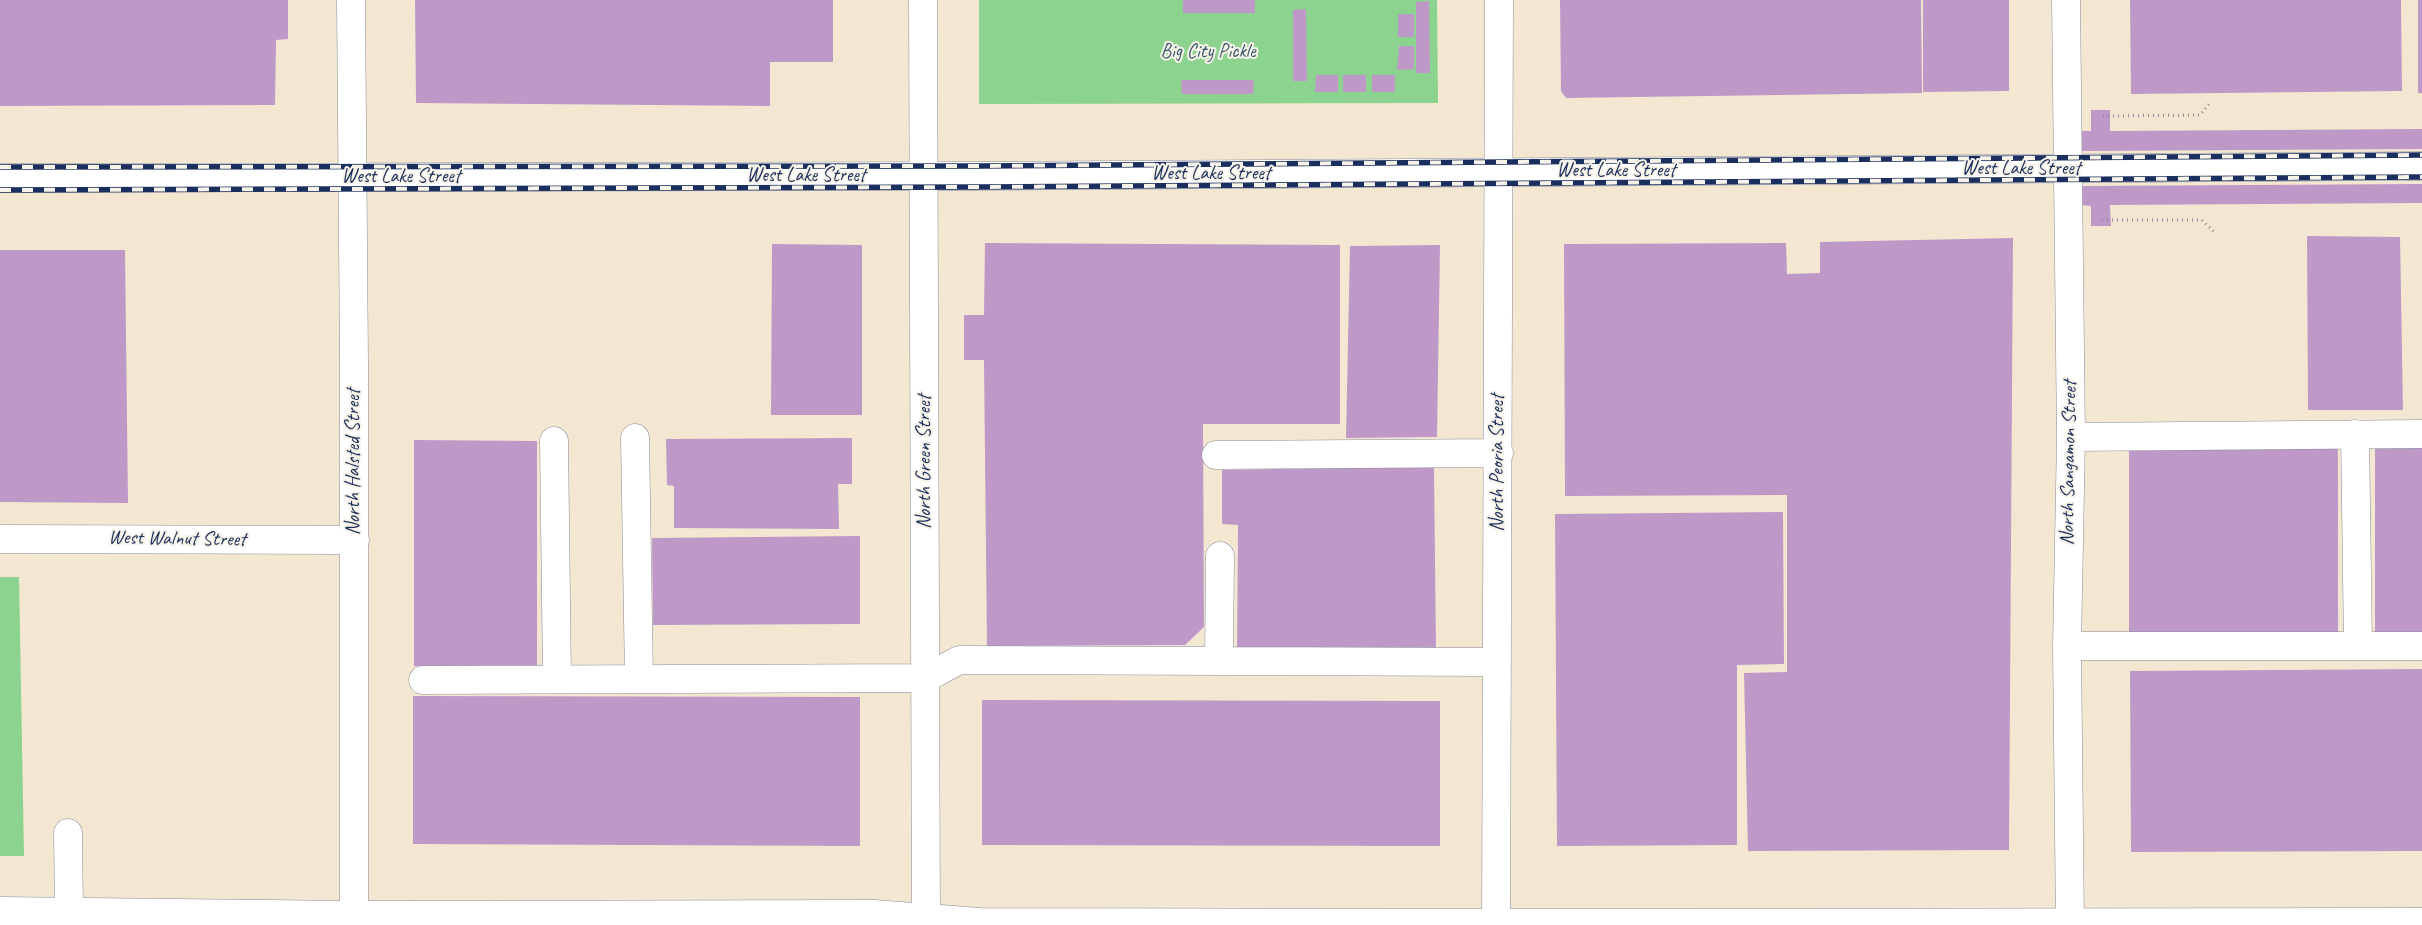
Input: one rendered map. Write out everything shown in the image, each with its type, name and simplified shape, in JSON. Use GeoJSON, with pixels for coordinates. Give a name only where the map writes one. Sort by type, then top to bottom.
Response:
{"type":"FeatureCollection","features":[{"type":"Feature","properties":{"kind":"street","name":"North Halsted Street"},"geometry":{"type":"LineString","coordinates":[[351,0],[355,540],[354,920]]}},
{"type":"Feature","properties":{"kind":"street","name":"North Green Street"},"geometry":{"type":"LineString","coordinates":[[922,0],[926,922]]}},
{"type":"Feature","properties":{"kind":"street","name":"North Peoria Street"},"geometry":{"type":"LineString","coordinates":[[1496,924],[1500,172],[1499,0]]}},
{"type":"Feature","properties":{"kind":"street","name":"North Sangamon Street"},"geometry":{"type":"LineString","coordinates":[[2066,0],[2071,436],[2067,646],[2070,923]]}},
{"type":"Feature","properties":{"kind":"street","name":"West Lake Street"},"geometry":{"type":"LineString","coordinates":[[0,178],[923,175],[2422,166]]}},
{"type":"Feature","properties":{"kind":"street"},"geometry":{"type":"LineString","coordinates":[[2355,434],[2358,646]]}},
{"type":"Feature","properties":{"kind":"street"},"geometry":{"type":"LineString","coordinates":[[2071,436],[2422,434]]}},
{"type":"Feature","properties":{"kind":"street"},"geometry":{"type":"LineString","coordinates":[[635,438],[638,679]]}},
{"type":"Feature","properties":{"kind":"street"},"geometry":{"type":"LineString","coordinates":[[554,441],[556,679]]}},
{"type":"Feature","properties":{"kind":"street"},"geometry":{"type":"LineString","coordinates":[[1216,455],[1499,453]]}},
{"type":"Feature","properties":{"kind":"street","name":"West Walnut Street"},"geometry":{"type":"LineString","coordinates":[[0,539],[355,540]]}},
{"type":"Feature","properties":{"kind":"street"},"geometry":{"type":"LineString","coordinates":[[1219,661],[1220,556]]}},
{"type":"Feature","properties":{"kind":"street"},"geometry":{"type":"LineString","coordinates":[[2067,646],[2422,646]]}},
{"type":"Feature","properties":{"kind":"street"},"geometry":{"type":"LineString","coordinates":[[423,680],[926,678],[959,660],[1497,662]]}},
{"type":"Feature","properties":{"kind":"street"},"geometry":{"type":"LineString","coordinates":[[68,833],[69,912]]}},
{"type":"Feature","properties":{"kind":"street"},"geometry":{"type":"LineString","coordinates":[[0,911],[354,920],[874,914],[926,922],[1496,924],[2422,922]]}},
{"type":"Feature","properties":{"kind":"path"},"geometry":{"type":"LineString","coordinates":[[2110,115],[2200,115],[2211,102]]}},
{"type":"Feature","properties":{"kind":"path"},"geometry":{"type":"LineString","coordinates":[[2110,220],[2202,220],[2214,232]]}},
{"type":"Feature","properties":{"kind":"green space","name":"Big City Pickle"},"geometry":{"type":"Polygon","coordinates":[[[979,0],[1437,0],[1438,103],[979,104],[979,0]]]}},
{"type":"Feature","properties":{"kind":"green space"},"geometry":{"type":"Polygon","coordinates":[[[0,577],[19,577],[24,856],[0,856],[0,577]]]}},
{"type":"Feature","properties":{"kind":"building"},"geometry":{"type":"Polygon","coordinates":[[[0,0],[288,0],[288,39],[276,40],[275,105],[0,106],[0,0]]]}},
{"type":"Feature","properties":{"kind":"building"},"geometry":{"type":"Polygon","coordinates":[[[415,0],[833,0],[833,62],[770,62],[770,106],[416,103],[415,0]]]}},
{"type":"Feature","properties":{"kind":"building"},"geometry":{"type":"Polygon","coordinates":[[[1183,0],[1255,0],[1255,13],[1183,13],[1183,0]]]}},
{"type":"Feature","properties":{"kind":"building"},"geometry":{"type":"Polygon","coordinates":[[[1560,0],[1921,0],[1922,93],[1566,98],[1561,91],[1560,0]]]}},
{"type":"Feature","properties":{"kind":"building"},"geometry":{"type":"Polygon","coordinates":[[[1923,0],[2009,0],[2009,91],[1923,92],[1923,0]]]}},
{"type":"Feature","properties":{"kind":"building"},"geometry":{"type":"Polygon","coordinates":[[[2130,0],[2401,0],[2402,91],[2131,94],[2130,0]]]}},
{"type":"Feature","properties":{"kind":"building"},"geometry":{"type":"Polygon","coordinates":[[[2418,0],[2422,0],[2422,93],[2418,93],[2418,0]]]}},
{"type":"Feature","properties":{"kind":"building"},"geometry":{"type":"Polygon","coordinates":[[[1429,1],[1430,73],[1416,73],[1416,2],[1429,1]]]}},
{"type":"Feature","properties":{"kind":"building"},"geometry":{"type":"Polygon","coordinates":[[[1306,9],[1307,81],[1293,81],[1293,10],[1306,9]]]}},
{"type":"Feature","properties":{"kind":"building"},"geometry":{"type":"Polygon","coordinates":[[[1398,14],[1414,14],[1414,37],[1398,37],[1398,14]]]}},
{"type":"Feature","properties":{"kind":"building"},"geometry":{"type":"Polygon","coordinates":[[[1399,46],[1414,46],[1414,69],[1397,70],[1399,46]]]}},
{"type":"Feature","properties":{"kind":"building"},"geometry":{"type":"Polygon","coordinates":[[[1316,75],[1338,75],[1338,92],[1315,92],[1316,75]]]}},
{"type":"Feature","properties":{"kind":"building"},"geometry":{"type":"Polygon","coordinates":[[[1343,75],[1366,75],[1366,92],[1343,92],[1343,75]]]}},
{"type":"Feature","properties":{"kind":"building"},"geometry":{"type":"Polygon","coordinates":[[[1372,75],[1395,75],[1395,92],[1372,92],[1372,75]]]}},
{"type":"Feature","properties":{"kind":"building"},"geometry":{"type":"Polygon","coordinates":[[[1181,80],[1254,80],[1253,94],[1182,94],[1181,80]]]}},
{"type":"Feature","properties":{"kind":"building"},"geometry":{"type":"Polygon","coordinates":[[[2091,110],[2110,110],[2110,131],[2422,129],[2422,149],[2082,151],[2082,131],[2091,131],[2091,110]]]}},
{"type":"Feature","properties":{"kind":"building"},"geometry":{"type":"Polygon","coordinates":[[[2422,184],[2422,203],[2110,205],[2111,226],[2091,226],[2091,206],[2082,205],[2082,186],[2422,184]]]}},
{"type":"Feature","properties":{"kind":"building"},"geometry":{"type":"Polygon","coordinates":[[[2307,236],[2400,237],[2403,410],[2308,410],[2307,236]]]}},
{"type":"Feature","properties":{"kind":"building"},"geometry":{"type":"Polygon","coordinates":[[[2013,238],[2009,850],[1748,851],[1744,673],[1787,672],[1787,495],[1565,496],[1564,244],[1786,243],[1787,274],[1820,273],[1820,242],[2013,238]]]}},
{"type":"Feature","properties":{"kind":"building"},"geometry":{"type":"Polygon","coordinates":[[[985,243],[1340,245],[1340,424],[1203,424],[1204,627],[1185,645],[987,646],[984,360],[964,360],[964,315],[984,315],[985,243]]]}},
{"type":"Feature","properties":{"kind":"building"},"geometry":{"type":"Polygon","coordinates":[[[772,244],[862,245],[862,415],[771,415],[772,244]]]}},
{"type":"Feature","properties":{"kind":"building"},"geometry":{"type":"Polygon","coordinates":[[[1440,245],[1437,437],[1346,438],[1350,246],[1440,245]]]}},
{"type":"Feature","properties":{"kind":"building"},"geometry":{"type":"Polygon","coordinates":[[[0,250],[125,250],[128,503],[0,502],[0,250]]]}},
{"type":"Feature","properties":{"kind":"building"},"geometry":{"type":"Polygon","coordinates":[[[852,438],[852,484],[838,484],[839,529],[674,528],[674,486],[667,485],[666,439],[852,438]]]}},
{"type":"Feature","properties":{"kind":"building"},"geometry":{"type":"Polygon","coordinates":[[[414,440],[537,441],[537,666],[414,666],[414,440]]]}},
{"type":"Feature","properties":{"kind":"building"},"geometry":{"type":"Polygon","coordinates":[[[2422,442],[2422,637],[2375,637],[2375,443],[2422,442]]]}},
{"type":"Feature","properties":{"kind":"building"},"geometry":{"type":"Polygon","coordinates":[[[2129,443],[2338,443],[2338,637],[2129,637],[2129,443]]]}},
{"type":"Feature","properties":{"kind":"building"},"geometry":{"type":"Polygon","coordinates":[[[1434,466],[1436,652],[1237,651],[1238,525],[1222,524],[1222,470],[1434,466]]]}},
{"type":"Feature","properties":{"kind":"building"},"geometry":{"type":"Polygon","coordinates":[[[1783,512],[1784,664],[1737,665],[1737,845],[1557,846],[1555,514],[1783,512]]]}},
{"type":"Feature","properties":{"kind":"building"},"geometry":{"type":"Polygon","coordinates":[[[860,536],[860,624],[653,625],[652,538],[860,536]]]}},
{"type":"Feature","properties":{"kind":"building"},"geometry":{"type":"Polygon","coordinates":[[[2422,669],[2422,851],[2131,852],[2130,671],[2422,669]]]}},
{"type":"Feature","properties":{"kind":"building"},"geometry":{"type":"Polygon","coordinates":[[[413,696],[860,697],[860,846],[413,844],[413,696]]]}},
{"type":"Feature","properties":{"kind":"building"},"geometry":{"type":"Polygon","coordinates":[[[982,700],[1440,701],[1440,846],[982,845],[982,700]]]}},
{"type":"Feature","properties":{"kind":"railway"},"geometry":{"type":"LineString","coordinates":[[0,167],[981,166],[2422,155]]}},
{"type":"Feature","properties":{"kind":"railway"},"geometry":{"type":"LineString","coordinates":[[0,190],[982,187],[2422,177]]}}]}
